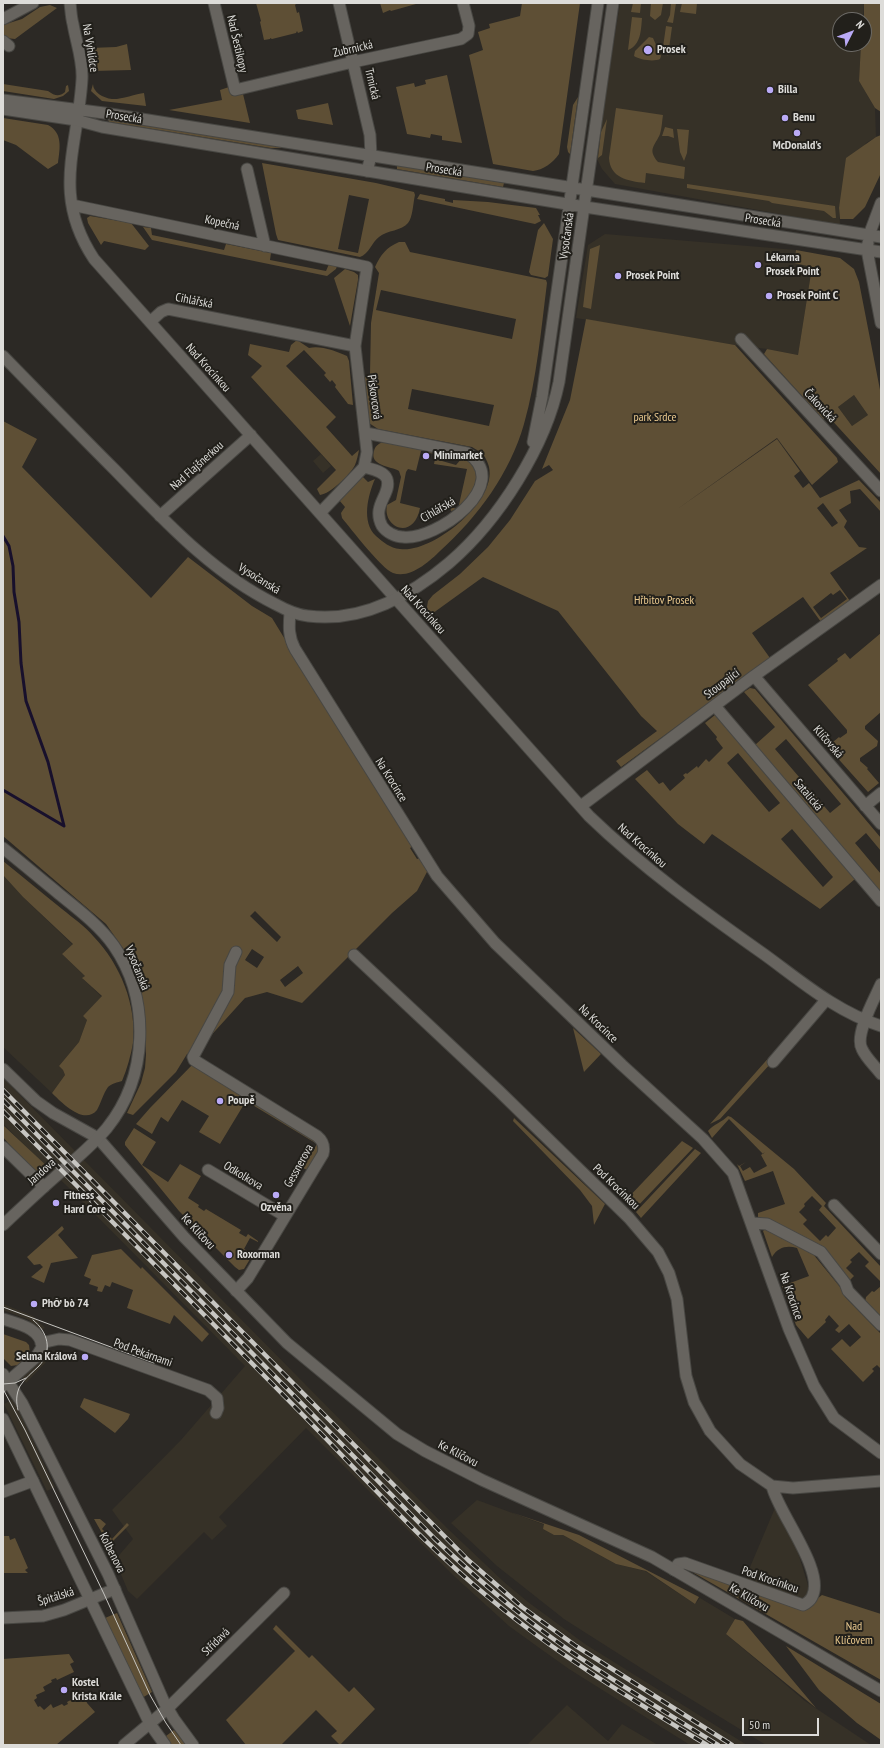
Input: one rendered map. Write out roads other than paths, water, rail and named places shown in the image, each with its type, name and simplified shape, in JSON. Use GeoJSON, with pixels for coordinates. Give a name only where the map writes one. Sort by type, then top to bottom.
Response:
{"type":"FeatureCollection","features":[{"type":"Feature","properties":{"kind":"street"},"geometry":{"type":"LineString","coordinates":[[3,18],[33,3]]}},
{"type":"Feature","properties":{"kind":"street","name":"Na Vyhlídce"},"geometry":{"type":"LineString","coordinates":[[70,3],[72,23],[80,53],[82,77],[77,115]]}},
{"type":"Feature","properties":{"kind":"street","name":"Nad Šestikopy"},"geometry":{"type":"LineString","coordinates":[[214,3],[235,90]]}},
{"type":"Feature","properties":{"kind":"street","name":"Trmická"},"geometry":{"type":"LineString","coordinates":[[339,3],[370,135],[371,156],[367,171]]}},
{"type":"Feature","properties":{"kind":"street","name":"Zubrnická"},"geometry":{"type":"LineString","coordinates":[[235,90],[353,62],[462,39],[468,34],[469,26],[463,3]]}},
{"type":"Feature","properties":{"kind":"street","name":"Vysočanská"},"geometry":{"type":"LineString","coordinates":[[525,466],[532,447],[541,403],[598,3]]}},
{"type":"Feature","properties":{"kind":"street","name":"Vysočanská"},"geometry":{"type":"LineString","coordinates":[[3,356],[160,516],[194,548],[225,572],[266,600],[290,612],[306,616],[330,617],[354,615],[375,609],[397,599],[424,583],[467,547],[497,513],[510,494],[546,426],[556,396],[585,207],[613,3]]}},
{"type":"Feature","properties":{"kind":"street","name":"Prosecká"},"geometry":{"type":"LineString","coordinates":[[3,100],[77,115],[102,127],[569,205],[881,252]]}},
{"type":"Feature","properties":{"kind":"street","name":"Prosecká"},"geometry":{"type":"LineString","coordinates":[[3,109],[77,115],[371,156],[881,236]]}},
{"type":"Feature","properties":{"kind":"street","name":"Nad Krocínkou"},"geometry":{"type":"LineString","coordinates":[[77,115],[72,144],[69,190],[76,224],[91,254],[150,322],[581,806],[614,839],[652,872],[826,1000],[865,1021],[881,1026]]}},
{"type":"Feature","properties":{"kind":"street"},"geometry":{"type":"LineString","coordinates":[[248,169],[265,246]]}},
{"type":"Feature","properties":{"kind":"street"},"geometry":{"type":"LineString","coordinates":[[881,203],[869,235],[867,250],[881,323]]}},
{"type":"Feature","properties":{"kind":"street","name":"Kopečná"},"geometry":{"type":"LineString","coordinates":[[72,205],[368,268]]}},
{"type":"Feature","properties":{"kind":"street","name":"Pískovcová"},"geometry":{"type":"LineString","coordinates":[[364,467],[367,452],[366,433],[359,390],[355,346],[368,268]]}},
{"type":"Feature","properties":{"kind":"street","name":"Cihlářská"},"geometry":{"type":"LineString","coordinates":[[150,322],[161,312],[168,309],[355,346]]}},
{"type":"Feature","properties":{"kind":"street","name":"Čakovická"},"geometry":{"type":"LineString","coordinates":[[741,339],[881,491]]}},
{"type":"Feature","properties":{"kind":"street","name":"Cihlářská"},"geometry":{"type":"LineString","coordinates":[[364,467],[384,474],[387,480],[387,488],[378,509],[379,520],[384,529],[392,534],[402,537],[413,537],[433,529],[462,513],[470,505],[482,482],[480,466],[475,458],[467,453],[366,433]]}},
{"type":"Feature","properties":{"kind":"street","name":"Nad Flajšnerkou"},"geometry":{"type":"LineString","coordinates":[[160,516],[250,435]]}},
{"type":"Feature","properties":{"kind":"street"},"geometry":{"type":"LineString","coordinates":[[320,513],[364,467]]}},
{"type":"Feature","properties":{"kind":"street","name":"Stoupající"},"geometry":{"type":"LineString","coordinates":[[581,806],[754,676],[881,586]]}},
{"type":"Feature","properties":{"kind":"street","name":"Na Krocínce"},"geometry":{"type":"LineString","coordinates":[[290,612],[288,630],[290,639],[295,649],[437,876],[494,943],[622,1065],[703,1139],[733,1173],[789,1329],[814,1386],[834,1418],[881,1452]]}},
{"type":"Feature","properties":{"kind":"street","name":"Klíčovská"},"geometry":{"type":"LineString","coordinates":[[754,676],[881,824]]}},
{"type":"Feature","properties":{"kind":"street","name":"Satalická"},"geometry":{"type":"LineString","coordinates":[[715,706],[881,901]]}},
{"type":"Feature","properties":{"kind":"street"},"geometry":{"type":"LineString","coordinates":[[865,806],[881,793]]}},
{"type":"Feature","properties":{"kind":"street","name":"Vysočanská"},"geometry":{"type":"LineString","coordinates":[[3,848],[83,913],[98,928],[114,946],[130,978],[139,1014],[140,1046],[126,1097],[115,1117],[98,1138]]}},
{"type":"Feature","properties":{"kind":"street","name":"Gessnerova"},"geometry":{"type":"LineString","coordinates":[[236,952],[230,965],[228,992],[193,1057],[194,1060],[317,1136],[323,1144],[323,1154],[248,1278],[236,1290]]}},
{"type":"Feature","properties":{"kind":"street","name":"Pod Krocínkou"},"geometry":{"type":"LineString","coordinates":[[354,955],[499,1091],[645,1234],[658,1252],[669,1273],[677,1299],[686,1376],[694,1402],[710,1431],[740,1464],[772,1486],[793,1488],[881,1481]]}},
{"type":"Feature","properties":{"kind":"street"},"geometry":{"type":"LineString","coordinates":[[881,984],[860,1034],[861,1049],[881,1074]]}},
{"type":"Feature","properties":{"kind":"street"},"geometry":{"type":"LineString","coordinates":[[773,1062],[826,1000]]}},
{"type":"Feature","properties":{"kind":"street"},"geometry":{"type":"LineString","coordinates":[[3,1069],[36,1101],[52,1113],[98,1138]]}},
{"type":"Feature","properties":{"kind":"street","name":"Jandova"},"geometry":{"type":"LineString","coordinates":[[3,1225],[98,1138]]}},
{"type":"Feature","properties":{"kind":"street","name":"Ke Klíčovu"},"geometry":{"type":"LineString","coordinates":[[98,1138],[184,1237],[288,1343],[370,1413],[403,1437],[425,1452],[482,1480],[631,1546],[881,1691]]}},
{"type":"Feature","properties":{"kind":"street"},"geometry":{"type":"LineString","coordinates":[[3,1146],[44,1187]]}},
{"type":"Feature","properties":{"kind":"street","name":"Odkolkova"},"geometry":{"type":"LineString","coordinates":[[208,1170],[285,1216]]}},
{"type":"Feature","properties":{"kind":"street"},"geometry":{"type":"LineString","coordinates":[[834,1205],[881,1254]]}},
{"type":"Feature","properties":{"kind":"street"},"geometry":{"type":"LineString","coordinates":[[752,1223],[767,1224],[821,1252],[845,1283],[848,1291],[881,1325]]}},
{"type":"Feature","properties":{"kind":"street"},"geometry":{"type":"LineString","coordinates":[[3,1319],[29,1329],[38,1336],[42,1343],[40,1351],[36,1357],[5,1380]]}},
{"type":"Feature","properties":{"kind":"street","name":"Pod Pekárnami"},"geometry":{"type":"LineString","coordinates":[[42,1343],[59,1339],[70,1340],[208,1390],[217,1398],[218,1408],[216,1413]]}},
{"type":"Feature","properties":{"kind":"street","name":"Kolbenova"},"geometry":{"type":"LineString","coordinates":[[5,1380],[22,1403],[115,1589],[167,1709],[193,1745]]}},
{"type":"Feature","properties":{"kind":"street"},"geometry":{"type":"LineString","coordinates":[[3,1419],[150,1724],[166,1745]]}},
{"type":"Feature","properties":{"kind":"street"},"geometry":{"type":"LineString","coordinates":[[3,1492],[33,1481]]}},
{"type":"Feature","properties":{"kind":"street","name":"Pod Krocínkou"},"geometry":{"type":"LineString","coordinates":[[674,1570],[678,1564],[685,1563],[803,1605],[810,1600],[813,1596],[814,1583],[807,1558],[801,1542],[775,1496],[772,1486]]}},
{"type":"Feature","properties":{"kind":"street","name":"Špitálská"},"geometry":{"type":"LineString","coordinates":[[3,1618],[43,1616],[64,1610],[115,1589]]}},
{"type":"Feature","properties":{"kind":"street","name":"Střídavá"},"geometry":{"type":"LineString","coordinates":[[124,1745],[167,1709],[284,1593]]}},
{"type":"Feature","properties":{"kind":"waterway"},"geometry":{"type":"LineString","coordinates":[[3,536],[9,546],[13,566],[14,592],[19,622],[21,663],[26,701],[48,762],[64,826]]}},
{"type":"Feature","properties":{"kind":"waterway"},"geometry":{"type":"LineString","coordinates":[[3,790],[64,826]]}},
{"type":"Feature","properties":{"kind":"tram line"},"geometry":{"type":"LineString","coordinates":[[3,1307],[154,1363]]}},
{"type":"Feature","properties":{"kind":"tram line"},"geometry":{"type":"LineString","coordinates":[[18,1410],[17,1398],[20,1386],[24,1380],[39,1366],[46,1354],[47,1342],[45,1336],[33,1320]]}},
{"type":"Feature","properties":{"kind":"tram line"},"geometry":{"type":"LineString","coordinates":[[3,1384],[15,1383],[26,1378]]}},
{"type":"Feature","properties":{"kind":"tram line"},"geometry":{"type":"LineString","coordinates":[[3,1389],[25,1430],[104,1594],[150,1695],[181,1745]]}},
{"type":"Feature","properties":{"kind":"railway"},"geometry":{"type":"LineString","coordinates":[[3,1090],[468,1560],[522,1607],[576,1646],[732,1745]]}},
{"type":"Feature","properties":{"kind":"railway"},"geometry":{"type":"LineString","coordinates":[[3,1100],[435,1539],[462,1564],[519,1613],[568,1650],[718,1745]]}},
{"type":"Feature","properties":{"kind":"railway"},"geometry":{"type":"LineString","coordinates":[[3,1111],[395,1510],[468,1580],[518,1621],[570,1659],[707,1745]]}},
{"type":"Feature","properties":{"kind":"place","name":"Prosek"},"geometry":{"type":"Point","coordinates":[648,50]}},
{"type":"Feature","properties":{"kind":"place","name":"Billa"},"geometry":{"type":"Point","coordinates":[770,90]}},
{"type":"Feature","properties":{"kind":"place","name":"Benu"},"geometry":{"type":"Point","coordinates":[785,118]}},
{"type":"Feature","properties":{"kind":"place","name":"McDonald's"},"geometry":{"type":"Point","coordinates":[797,133]}},
{"type":"Feature","properties":{"kind":"place","name":"Lékarna Prosek Point"},"geometry":{"type":"Point","coordinates":[758,265]}},
{"type":"Feature","properties":{"kind":"place","name":"Prosek Point"},"geometry":{"type":"Point","coordinates":[618,276]}},
{"type":"Feature","properties":{"kind":"place","name":"Prosek Point C"},"geometry":{"type":"Point","coordinates":[769,296]}},
{"type":"Feature","properties":{"kind":"place","name":"Minimarket"},"geometry":{"type":"Point","coordinates":[426,456]}},
{"type":"Feature","properties":{"kind":"place","name":"Poupě"},"geometry":{"type":"Point","coordinates":[220,1101]}},
{"type":"Feature","properties":{"kind":"place","name":"Ozvěna"},"geometry":{"type":"Point","coordinates":[276,1195]}},
{"type":"Feature","properties":{"kind":"place","name":"Fitness Hard Core"},"geometry":{"type":"Point","coordinates":[56,1203]}},
{"type":"Feature","properties":{"kind":"place","name":"Roxorman"},"geometry":{"type":"Point","coordinates":[229,1255]}},
{"type":"Feature","properties":{"kind":"place","name":"Phở bò 74"},"geometry":{"type":"Point","coordinates":[34,1304]}},
{"type":"Feature","properties":{"kind":"place","name":"Selma Králová"},"geometry":{"type":"Point","coordinates":[85,1357]}},
{"type":"Feature","properties":{"kind":"place","name":"Kostel Krista Krále"},"geometry":{"type":"Point","coordinates":[64,1690]}},
{"type":"Feature","properties":{"kind":"park label","name":"park Srdce"},"geometry":{"type":"Point","coordinates":[655,418]}},
{"type":"Feature","properties":{"kind":"park label","name":"Hřbitov Prosek"},"geometry":{"type":"Point","coordinates":[664,601]}},
{"type":"Feature","properties":{"kind":"park label","name":"Nad Klíčovem"},"geometry":{"type":"Point","coordinates":[854,1634]}}]}
